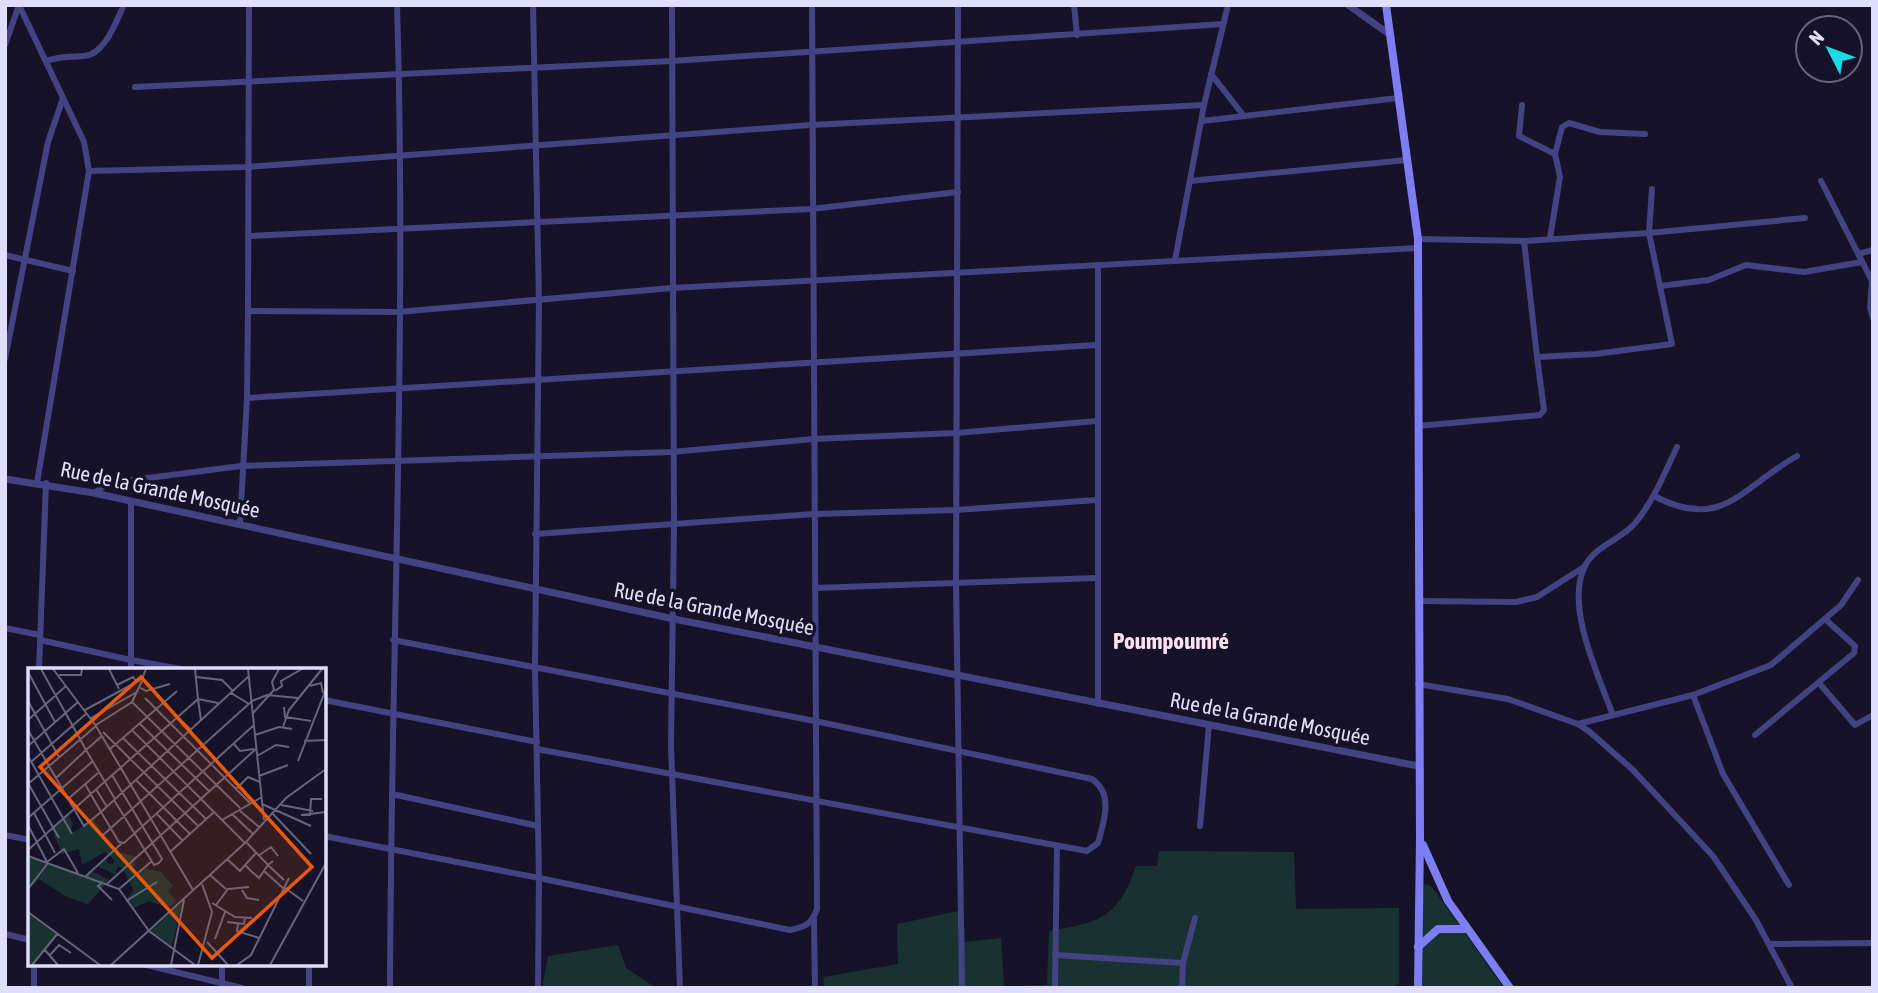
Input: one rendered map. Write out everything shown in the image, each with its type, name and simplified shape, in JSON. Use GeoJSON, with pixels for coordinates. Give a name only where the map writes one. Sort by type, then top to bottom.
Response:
{"type":"FeatureCollection","features":[{"type":"Feature","properties":{"kind":"main road"},"geometry":{"type":"LineString","coordinates":[[1386,5],[1418,243],[1418,988]]}},
{"type":"Feature","properties":{"kind":"main road"},"geometry":{"type":"LineString","coordinates":[[1420,839],[1448,901],[1510,988]]}},
{"type":"Feature","properties":{"kind":"main road"},"geometry":{"type":"LineString","coordinates":[[1418,947],[1438,929],[1466,929]]}},
{"type":"Feature","properties":{"kind":"street"},"geometry":{"type":"LineString","coordinates":[[5,45],[19,5]]}},
{"type":"Feature","properties":{"kind":"street"},"geometry":{"type":"LineString","coordinates":[[19,5],[88,153],[89,171],[42,483],[39,668]]}},
{"type":"Feature","properties":{"kind":"street"},"geometry":{"type":"LineString","coordinates":[[46,61],[67,55],[86,57],[96,52],[124,5]]}},
{"type":"Feature","properties":{"kind":"street"},"geometry":{"type":"LineString","coordinates":[[240,524],[241,466],[247,398],[249,5]]}},
{"type":"Feature","properties":{"kind":"street"},"geometry":{"type":"LineString","coordinates":[[390,988],[390,848],[393,794],[391,712],[398,462],[400,76],[397,5]]}},
{"type":"Feature","properties":{"kind":"street"},"geometry":{"type":"LineString","coordinates":[[533,5],[539,302],[535,534],[540,878],[538,988]]}},
{"type":"Feature","properties":{"kind":"street"},"geometry":{"type":"LineString","coordinates":[[672,5],[674,619],[671,695],[680,988]]}},
{"type":"Feature","properties":{"kind":"street"},"geometry":{"type":"LineString","coordinates":[[812,5],[811,209],[817,909],[814,919],[815,988]]}},
{"type":"Feature","properties":{"kind":"street"},"geometry":{"type":"LineString","coordinates":[[958,5],[956,582],[962,988]]}},
{"type":"Feature","properties":{"kind":"street"},"geometry":{"type":"LineString","coordinates":[[1074,5],[1077,35]]}},
{"type":"Feature","properties":{"kind":"street"},"geometry":{"type":"LineString","coordinates":[[1175,260],[1204,105],[1228,5]]}},
{"type":"Feature","properties":{"kind":"street"},"geometry":{"type":"LineString","coordinates":[[1348,5],[1389,34]]}},
{"type":"Feature","properties":{"kind":"street"},"geometry":{"type":"LineString","coordinates":[[135,87],[194,86],[247,79],[400,76],[672,61],[1223,24]]}},
{"type":"Feature","properties":{"kind":"street"},"geometry":{"type":"LineString","coordinates":[[1212,74],[1244,116]]}},
{"type":"Feature","properties":{"kind":"street"},"geometry":{"type":"LineString","coordinates":[[5,359],[48,142],[63,98]]}},
{"type":"Feature","properties":{"kind":"street"},"geometry":{"type":"LineString","coordinates":[[1202,121],[1398,99]]}},
{"type":"Feature","properties":{"kind":"street"},"geometry":{"type":"LineString","coordinates":[[89,171],[247,167],[811,125],[1204,105]]}},
{"type":"Feature","properties":{"kind":"street"},"geometry":{"type":"LineString","coordinates":[[1522,105],[1519,135],[1555,154]]}},
{"type":"Feature","properties":{"kind":"street"},"geometry":{"type":"LineString","coordinates":[[1550,238],[1560,177],[1555,154],[1559,131],[1569,124],[1600,132],[1645,134]]}},
{"type":"Feature","properties":{"kind":"street"},"geometry":{"type":"LineString","coordinates":[[1190,181],[1407,160]]}},
{"type":"Feature","properties":{"kind":"street"},"geometry":{"type":"LineString","coordinates":[[1821,181],[1872,281],[1870,308],[1873,318]]}},
{"type":"Feature","properties":{"kind":"street"},"geometry":{"type":"LineString","coordinates":[[1537,357],[1595,354],[1672,344],[1649,233],[1652,189]]}},
{"type":"Feature","properties":{"kind":"street"},"geometry":{"type":"LineString","coordinates":[[249,236],[398,231],[811,209],[958,192]]}},
{"type":"Feature","properties":{"kind":"street"},"geometry":{"type":"LineString","coordinates":[[248,311],[398,312],[539,302],[672,288],[1098,265],[1418,243],[1524,242],[1805,218]]}},
{"type":"Feature","properties":{"kind":"street"},"geometry":{"type":"LineString","coordinates":[[1418,426],[1540,415],[1544,410],[1524,242]]}},
{"type":"Feature","properties":{"kind":"street"},"geometry":{"type":"LineString","coordinates":[[1858,254],[1873,250]]}},
{"type":"Feature","properties":{"kind":"street"},"geometry":{"type":"LineString","coordinates":[[5,255],[73,271]]}},
{"type":"Feature","properties":{"kind":"street"},"geometry":{"type":"LineString","coordinates":[[1660,286],[1709,280],[1746,265],[1804,272],[1862,262]]}},
{"type":"Feature","properties":{"kind":"street"},"geometry":{"type":"LineString","coordinates":[[1098,265],[1098,704]]}},
{"type":"Feature","properties":{"kind":"street"},"geometry":{"type":"LineString","coordinates":[[247,398],[1096,345]]}},
{"type":"Feature","properties":{"kind":"street"},"geometry":{"type":"LineString","coordinates":[[94,493],[109,483],[241,466],[672,452],[813,439],[956,433],[1097,421]]}},
{"type":"Feature","properties":{"kind":"street"},"geometry":{"type":"LineString","coordinates":[[1419,601],[1516,602],[1537,597],[1584,567],[1594,555],[1635,524],[1654,496],[1677,446]]}},
{"type":"Feature","properties":{"kind":"street"},"geometry":{"type":"LineString","coordinates":[[1654,496],[1681,510],[1726,506],[1770,471],[1797,456]]}},
{"type":"Feature","properties":{"kind":"street","name":"Rue de la Grande Mosquée"},"geometry":{"type":"LineString","coordinates":[[5,478],[94,493],[674,619],[1418,766]]}},
{"type":"Feature","properties":{"kind":"street"},"geometry":{"type":"LineString","coordinates":[[535,534],[814,514],[957,510],[1097,500]]}},
{"type":"Feature","properties":{"kind":"street"},"geometry":{"type":"LineString","coordinates":[[131,502],[131,668]]}},
{"type":"Feature","properties":{"kind":"street"},"geometry":{"type":"LineString","coordinates":[[1584,567],[1580,583],[1580,623],[1612,713]]}},
{"type":"Feature","properties":{"kind":"street"},"geometry":{"type":"LineString","coordinates":[[814,588],[1097,578]]}},
{"type":"Feature","properties":{"kind":"street"},"geometry":{"type":"LineString","coordinates":[[1578,724],[1612,713],[1693,695],[1771,665],[1841,605],[1858,580]]}},
{"type":"Feature","properties":{"kind":"street"},"geometry":{"type":"LineString","coordinates":[[1755,735],[1821,684],[1855,650],[1855,646],[1825,619]]}},
{"type":"Feature","properties":{"kind":"street"},"geometry":{"type":"LineString","coordinates":[[5,628],[131,660],[175,668]]}},
{"type":"Feature","properties":{"kind":"street"},"geometry":{"type":"LineString","coordinates":[[326,700],[391,712],[537,746],[1057,847],[1087,851],[1098,843],[1105,819],[1102,786],[1092,779],[958,753],[816,721],[393,640]]}},
{"type":"Feature","properties":{"kind":"street"},"geometry":{"type":"LineString","coordinates":[[1418,684],[1508,699],[1578,724],[1633,770],[1696,835],[1713,856],[1770,944],[1792,988]]}},
{"type":"Feature","properties":{"kind":"street"},"geometry":{"type":"LineString","coordinates":[[1821,684],[1855,725],[1873,715]]}},
{"type":"Feature","properties":{"kind":"street"},"geometry":{"type":"LineString","coordinates":[[1693,695],[1723,774],[1790,885]]}},
{"type":"Feature","properties":{"kind":"street"},"geometry":{"type":"LineString","coordinates":[[1200,826],[1209,725]]}},
{"type":"Feature","properties":{"kind":"street"},"geometry":{"type":"LineString","coordinates":[[393,794],[538,826]]}},
{"type":"Feature","properties":{"kind":"street"},"geometry":{"type":"LineString","coordinates":[[5,835],[28,840]]}},
{"type":"Feature","properties":{"kind":"street"},"geometry":{"type":"LineString","coordinates":[[326,836],[790,930],[804,927],[814,919]]}},
{"type":"Feature","properties":{"kind":"street"},"geometry":{"type":"LineString","coordinates":[[1055,988],[1057,847]]}},
{"type":"Feature","properties":{"kind":"street"},"geometry":{"type":"LineString","coordinates":[[1182,988],[1183,963],[1195,918]]}},
{"type":"Feature","properties":{"kind":"street"},"geometry":{"type":"LineString","coordinates":[[5,934],[28,940]]}},
{"type":"Feature","properties":{"kind":"street"},"geometry":{"type":"LineString","coordinates":[[1770,944],[1873,943]]}},
{"type":"Feature","properties":{"kind":"street"},"geometry":{"type":"LineString","coordinates":[[1055,955],[1183,963]]}},
{"type":"Feature","properties":{"kind":"street"},"geometry":{"type":"LineString","coordinates":[[34,965],[34,988]]}},
{"type":"Feature","properties":{"kind":"street"},"geometry":{"type":"LineString","coordinates":[[145,965],[222,986],[242,988]]}},
{"type":"Feature","properties":{"kind":"street"},"geometry":{"type":"LineString","coordinates":[[222,965],[222,986]]}},
{"type":"Feature","properties":{"kind":"street"},"geometry":{"type":"LineString","coordinates":[[309,965],[309,988]]}},
{"type":"Feature","properties":{"kind":"green space"},"geometry":{"type":"Polygon","coordinates":[[[1159,851],[1294,852],[1296,909],[1399,908],[1399,984],[1391,988],[824,988],[823,977],[898,964],[897,924],[963,910],[965,942],[1001,938],[1004,986],[1047,985],[1049,931],[1082,924],[1105,915],[1122,897],[1136,866],[1157,866],[1159,851]]]}},
{"type":"Feature","properties":{"kind":"green space"},"geometry":{"type":"Polygon","coordinates":[[[1426,884],[1432,887],[1504,988],[1422,988],[1421,889],[1426,884]]]}},
{"type":"Feature","properties":{"kind":"green space"},"geometry":{"type":"Polygon","coordinates":[[[618,945],[626,968],[656,988],[542,988],[548,956],[618,945]]]}},
{"type":"Feature","properties":{"kind":"district","name":"Poumpoumré"},"geometry":{"type":"Point","coordinates":[1171,641]}}]}
